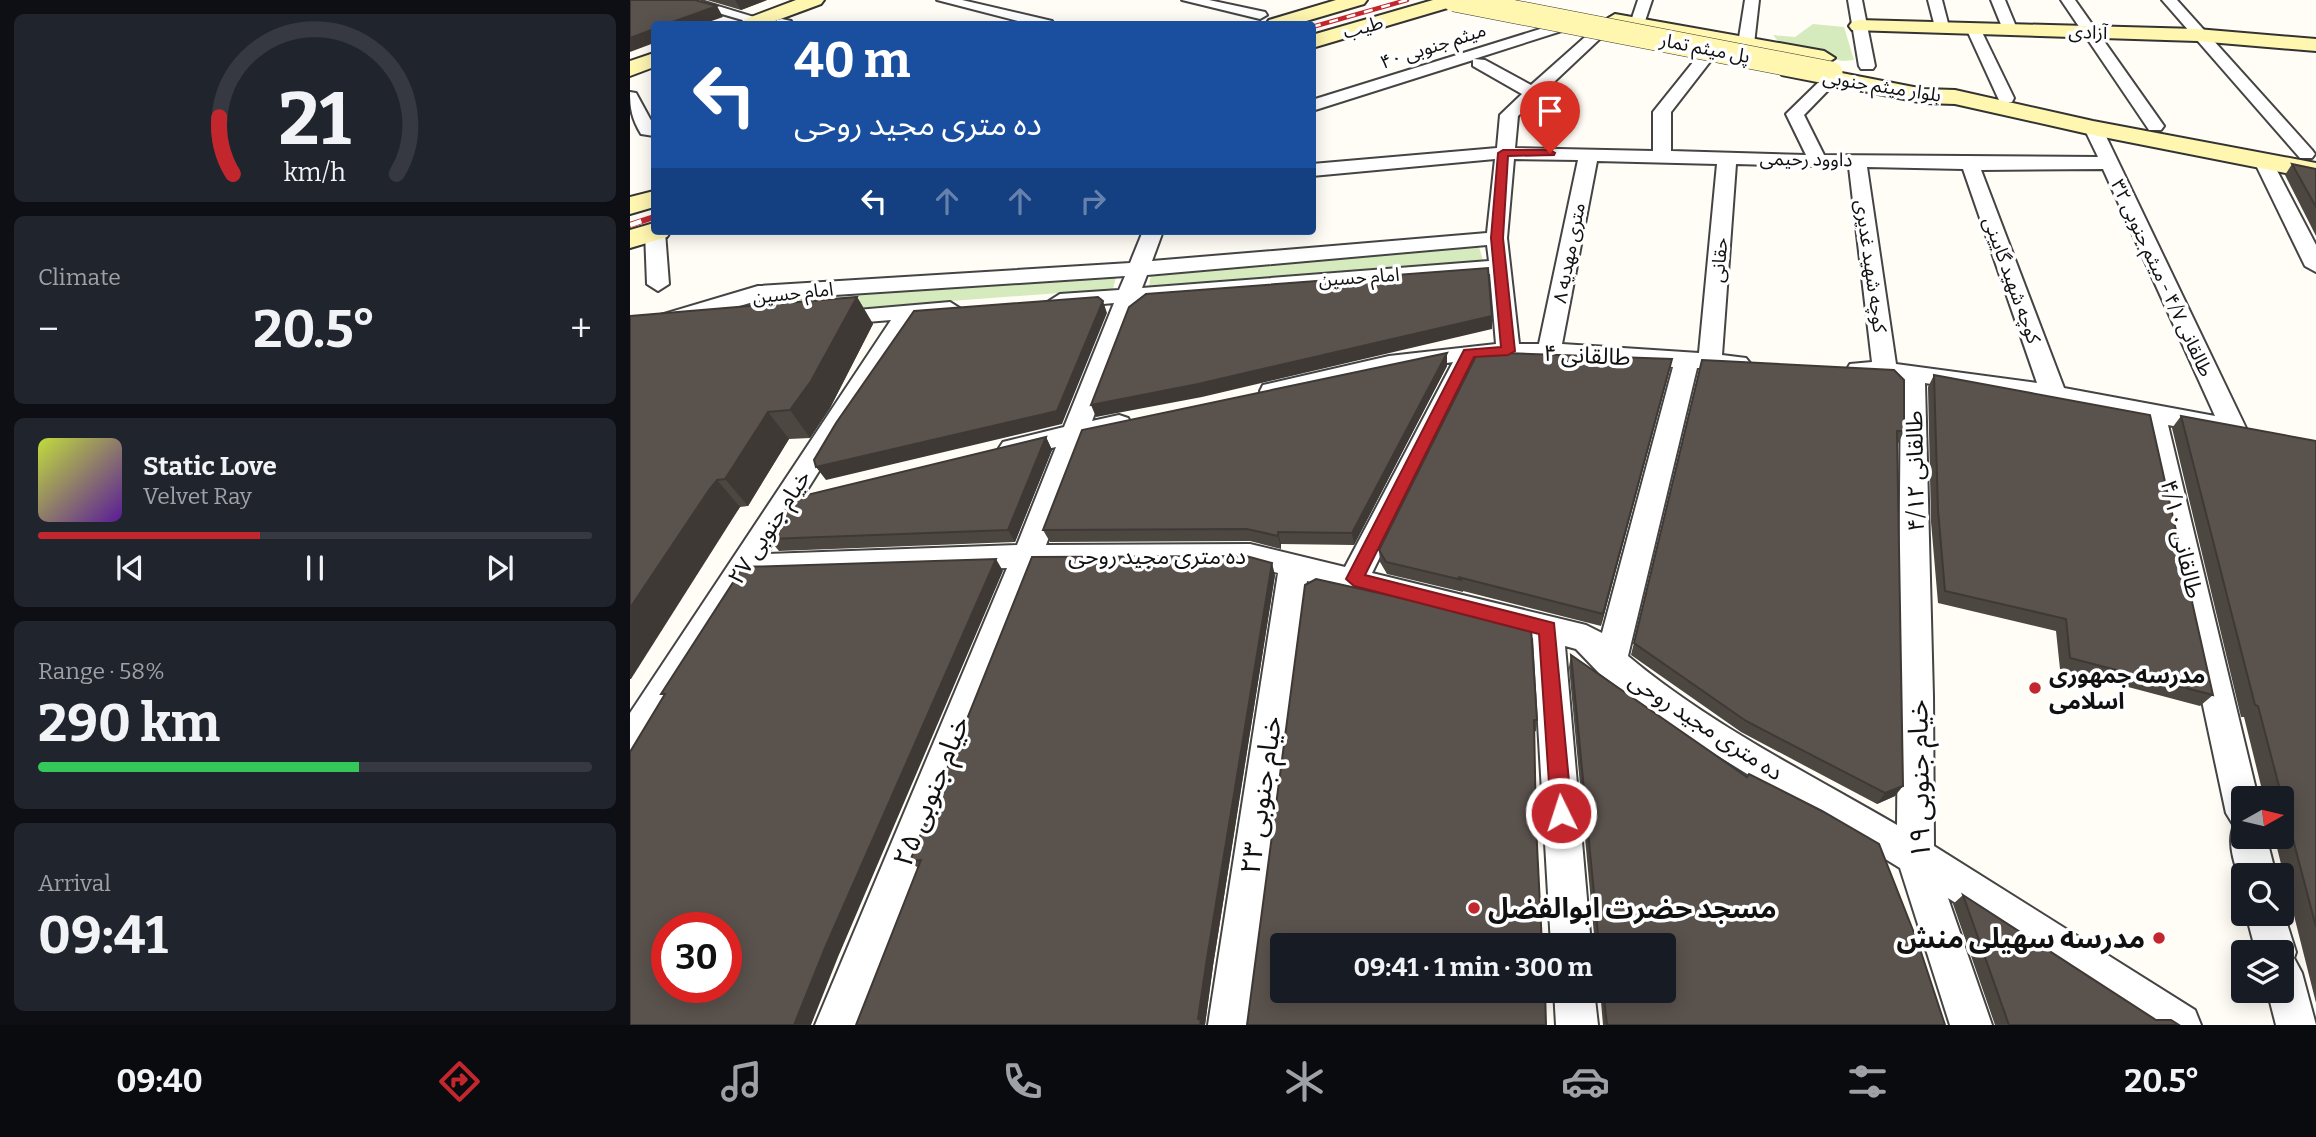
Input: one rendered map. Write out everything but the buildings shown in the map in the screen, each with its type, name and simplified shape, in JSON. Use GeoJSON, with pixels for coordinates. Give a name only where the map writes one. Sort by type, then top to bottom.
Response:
{"type":"FeatureCollection","features":[{"type":"Feature","properties":{"kind":"main road"},"geometry":{"type":"LineString","coordinates":[[1340,0],[1357,0]]}},
{"type":"Feature","properties":{"kind":"main road"},"geometry":{"type":"LineString","coordinates":[[1268,20],[1320,6],[1357,0]]}},
{"type":"Feature","properties":{"kind":"main road","name":"پل میثم تمار"},"geometry":{"type":"LineString","coordinates":[[1482,0],[1832,72]]}},
{"type":"Feature","properties":{"kind":"main road","name":"پل میثم تمار"},"geometry":{"type":"LineString","coordinates":[[1452,1],[1832,72]]}},
{"type":"Feature","properties":{"kind":"main road","name":"بلوار میثم جنوبی"},"geometry":{"type":"LineString","coordinates":[[1452,1],[1511,5],[1637,24],[1932,77],[1957,93],[2093,128],[2263,160],[2313,160]]}},
{"type":"Feature","properties":{"kind":"main road","name":"طیب"},"geometry":{"type":"LineString","coordinates":[[1316,41],[1452,1]]}},
{"type":"Feature","properties":{"kind":"main road"},"geometry":{"type":"LineString","coordinates":[[777,21],[822,2]]}},
{"type":"Feature","properties":{"kind":"main road","name":"بلوار میثم جنوبی"},"geometry":{"type":"LineString","coordinates":[[1511,5],[1566,25],[1709,54],[1832,72],[1924,96],[1957,93],[2006,98],[2313,160]]}},
{"type":"Feature","properties":{"kind":"main road","name":"آزادی"},"geometry":{"type":"LineString","coordinates":[[1859,26],[2197,35],[2316,45]]}},
{"type":"Feature","properties":{"kind":"main road"},"geometry":{"type":"LineString","coordinates":[[630,69],[651,61]]}},
{"type":"Feature","properties":{"kind":"main road"},"geometry":{"type":"LineString","coordinates":[[630,79],[651,72]]}},
{"type":"Feature","properties":{"kind":"main road"},"geometry":{"type":"LineString","coordinates":[[630,206],[651,200]]}},
{"type":"Feature","properties":{"kind":"main road"},"geometry":{"type":"LineString","coordinates":[[630,239],[651,233]]}},
{"type":"Feature","properties":{"kind":"street"},"geometry":{"type":"LineString","coordinates":[[681,0],[764,21]]}},
{"type":"Feature","properties":{"kind":"street"},"geometry":{"type":"LineString","coordinates":[[944,0],[1034,21]]}},
{"type":"Feature","properties":{"kind":"street"},"geometry":{"type":"LineString","coordinates":[[1189,0],[1268,20]]}},
{"type":"Feature","properties":{"kind":"street"},"geometry":{"type":"LineString","coordinates":[[1637,24],[1645,0]]}},
{"type":"Feature","properties":{"kind":"street"},"geometry":{"type":"LineString","coordinates":[[1746,44],[1752,0]]}},
{"type":"Feature","properties":{"kind":"street"},"geometry":{"type":"LineString","coordinates":[[1855,0],[1867,66]]}},
{"type":"Feature","properties":{"kind":"street"},"geometry":{"type":"LineString","coordinates":[[1935,0],[1942,27]]}},
{"type":"Feature","properties":{"kind":"street"},"geometry":{"type":"LineString","coordinates":[[1998,0],[2009,29]]}},
{"type":"Feature","properties":{"kind":"street"},"geometry":{"type":"LineString","coordinates":[[2068,0],[2154,126]]}},
{"type":"Feature","properties":{"kind":"street"},"geometry":{"type":"LineString","coordinates":[[2169,0],[2197,35],[2313,160]]}},
{"type":"Feature","properties":{"kind":"street","name":"میثم جنوبی ۴۰"},"geometry":{"type":"LineString","coordinates":[[1316,105],[1566,25]]}},
{"type":"Feature","properties":{"kind":"street"},"geometry":{"type":"LineString","coordinates":[[1973,28],[2006,98]]}},
{"type":"Feature","properties":{"kind":"street"},"geometry":{"type":"LineString","coordinates":[[1508,351],[1497,238],[1503,153],[1509,115],[1599,32]]}},
{"type":"Feature","properties":{"kind":"street"},"geometry":{"type":"LineString","coordinates":[[1662,155],[1662,112],[1709,54]]}},
{"type":"Feature","properties":{"kind":"street"},"geometry":{"type":"LineString","coordinates":[[1479,64],[1533,93]]}},
{"type":"Feature","properties":{"kind":"street"},"geometry":{"type":"LineString","coordinates":[[1817,159],[1795,114],[1832,72]]}},
{"type":"Feature","properties":{"kind":"street"},"geometry":{"type":"LineString","coordinates":[[630,97],[647,130],[651,131]]}},
{"type":"Feature","properties":{"kind":"street","name":"طالقانی ۴/۷ - میثم جنوبی ۳۲"},"geometry":{"type":"LineString","coordinates":[[2093,128],[2233,428]]}},
{"type":"Feature","properties":{"kind":"street","name":"داوود رحیمی"},"geometry":{"type":"LineString","coordinates":[[1316,170],[1503,153],[1970,164],[2108,163]]}},
{"type":"Feature","properties":{"kind":"street","name":"۸ متری مهدیه"},"geometry":{"type":"LineString","coordinates":[[1549,353],[1589,153]]}},
{"type":"Feature","properties":{"kind":"street","name":"حقانی"},"geometry":{"type":"LineString","coordinates":[[1610,663],[1654,486],[1699,361],[1727,158]]}},
{"type":"Feature","properties":{"kind":"street","name":"کوچه شهید غدیری"},"geometry":{"type":"LineString","coordinates":[[1857,160],[1885,371]]}},
{"type":"Feature","properties":{"kind":"street"},"geometry":{"type":"LineString","coordinates":[[2263,160],[2316,266]]}},
{"type":"Feature","properties":{"kind":"street","name":"کوچه شهید گایینی"},"geometry":{"type":"LineString","coordinates":[[1970,164],[2054,396]]}},
{"type":"Feature","properties":{"kind":"street"},"geometry":{"type":"LineString","coordinates":[[656,235],[658,284]]}},
{"type":"Feature","properties":{"kind":"street","name":"خیام جنوبی ۲۵"},"geometry":{"type":"LineString","coordinates":[[836,1025],[1027,556],[1151,235]]}},
{"type":"Feature","properties":{"kind":"street","name":"امام حسین"},"geometry":{"type":"LineString","coordinates":[[640,328],[758,293],[1138,269],[1497,238]]}},
{"type":"Feature","properties":{"kind":"street","name":"امام حسین"},"geometry":{"type":"LineString","coordinates":[[1041,302],[1498,267]]}},
{"type":"Feature","properties":{"kind":"street","name":"امام حسین"},"geometry":{"type":"LineString","coordinates":[[803,320],[975,307]]}},
{"type":"Feature","properties":{"kind":"street","name":"خیام جنوبی ۲۷"},"geometry":{"type":"LineString","coordinates":[[630,742],[908,312]]}},
{"type":"Feature","properties":{"kind":"street","name":"امام حسین"},"geometry":{"type":"LineString","coordinates":[[640,328],[725,326]]}},
{"type":"Feature","properties":{"kind":"street","name":"طالقانی ۴"},"geometry":{"type":"LineString","coordinates":[[1254,396],[1356,370],[1469,353],[1508,351],[1766,365]]}},
{"type":"Feature","properties":{"kind":"street"},"geometry":{"type":"LineString","coordinates":[[1354,579],[1469,353]]}},
{"type":"Feature","properties":{"kind":"street"},"geometry":{"type":"LineString","coordinates":[[1835,368],[1913,374],[2262,433]]}},
{"type":"Feature","properties":{"kind":"street","name":"طالقانی ۴/۱۲"},"geometry":{"type":"LineString","coordinates":[[1913,374],[1917,568]]}},
{"type":"Feature","properties":{"kind":"street","name":"طالقانی ۴/۱۰"},"geometry":{"type":"LineString","coordinates":[[2153,414],[2238,786]]}},
{"type":"Feature","properties":{"kind":"street"},"geometry":{"type":"LineString","coordinates":[[995,452],[1138,420]]}},
{"type":"Feature","properties":{"kind":"street"},"geometry":{"type":"LineString","coordinates":[[785,502],[824,493]]}},
{"type":"Feature","properties":{"kind":"street","name":"ده متری مجید روحی"},"geometry":{"type":"LineString","coordinates":[[744,566],[1027,556],[1250,555],[1586,638],[1610,663],[1713,735],[1915,856],[2180,1025]]}},
{"type":"Feature","properties":{"kind":"street","name":"خیام جنوبی ۲۳"},"geometry":{"type":"LineString","coordinates":[[1229,1025],[1294,565]]}},
{"type":"Feature","properties":{"kind":"street","name":"خیام جنوبی ۱۹"},"geometry":{"type":"LineString","coordinates":[[1917,568],[1915,856],[1971,1025]]}},
{"type":"Feature","properties":{"kind":"street"},"geometry":{"type":"LineString","coordinates":[[1548,629],[1570,933]]}},
{"type":"Feature","properties":{"kind":"street"},"geometry":{"type":"LineString","coordinates":[[1575,1003],[1577,1025]]}},
{"type":"Feature","properties":{"kind":"street"},"geometry":{"type":"LineString","coordinates":[[2291,1003],[2297,1025]]}},
{"type":"Feature","properties":{"kind":"green space"},"geometry":{"type":"Polygon","coordinates":[[[1813,24],[1844,27],[1854,60],[1843,61],[1769,46],[1771,41],[1778,41],[1773,35],[1795,37],[1813,24]]]}},
{"type":"Feature","properties":{"kind":"green space"},"geometry":{"type":"Polygon","coordinates":[[[1479,247],[1483,260],[1149,286],[1151,274],[1479,247]]]}},
{"type":"Feature","properties":{"kind":"green space"},"geometry":{"type":"Polygon","coordinates":[[[1117,273],[1113,289],[696,320],[759,299],[1117,273]]]}},
{"type":"Feature","properties":{"kind":"railway"},"geometry":{"type":"LineString","coordinates":[[1316,26],[1407,0]]}},
{"type":"Feature","properties":{"kind":"railway"},"geometry":{"type":"LineString","coordinates":[[630,225],[651,218]]}},
{"type":"Feature","properties":{"kind":"place","name":"مدرسه جمهوری اسلامی"},"geometry":{"type":"Point","coordinates":[2035,688]}},
{"type":"Feature","properties":{"kind":"place","name":"مسجد حضرت ابوالفضل"},"geometry":{"type":"Point","coordinates":[1474,908]}},
{"type":"Feature","properties":{"kind":"place","name":"مدرسه سهیلی منش"},"geometry":{"type":"Point","coordinates":[2159,938]}},
{"type":"Feature","properties":{"kind":"route"},"geometry":{"type":"LineString","coordinates":[[1550,153],[1503,153],[1497,238],[1508,351],[1469,353],[1354,579],[1548,629],[1561,813]]}}]}
